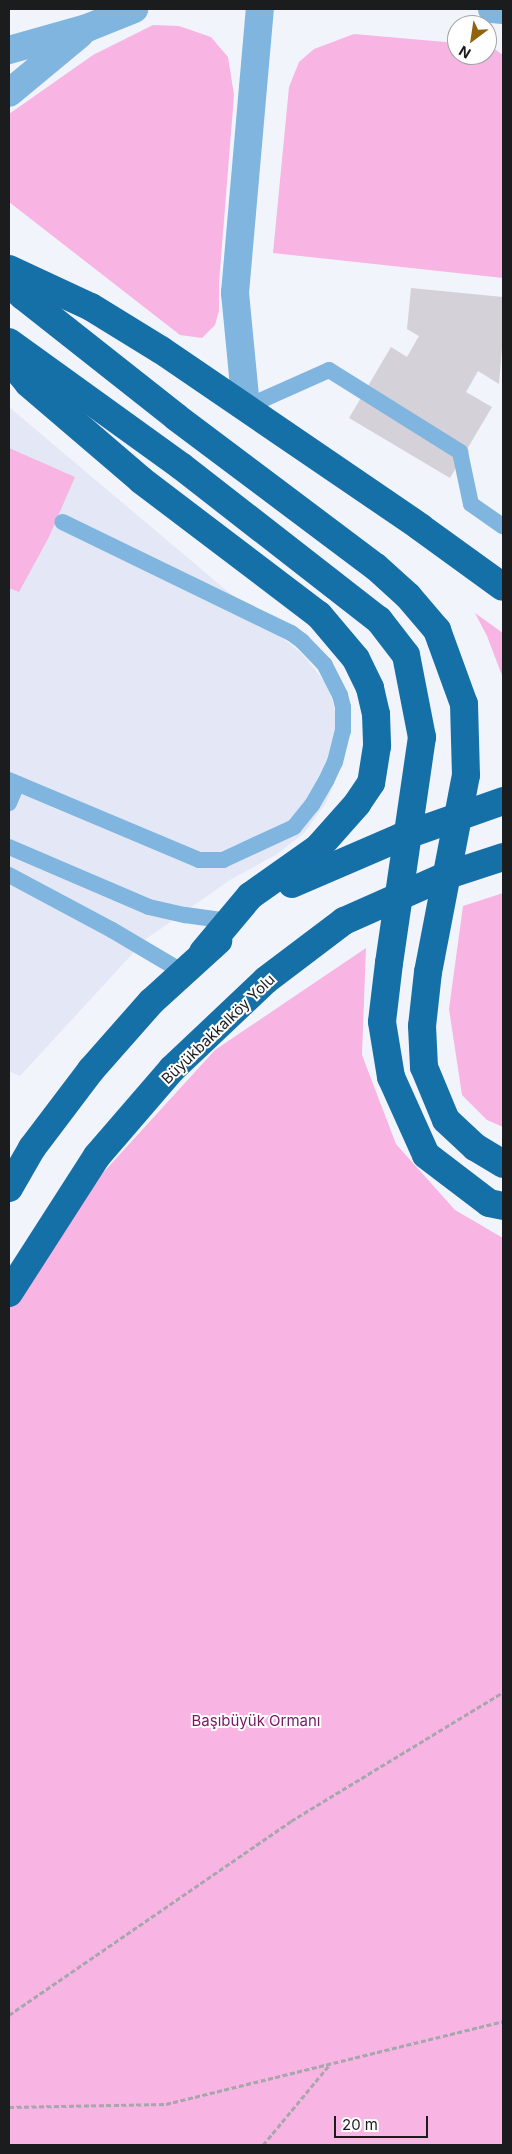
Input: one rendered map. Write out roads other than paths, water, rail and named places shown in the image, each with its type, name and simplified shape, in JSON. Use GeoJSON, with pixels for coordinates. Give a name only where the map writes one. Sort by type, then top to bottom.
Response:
{"type":"FeatureCollection","features":[{"type":"Feature","properties":{"kind":"highway"},"geometry":{"type":"LineString","coordinates":[[9,269],[92,308],[161,350],[420,527],[503,587]]}},
{"type":"Feature","properties":{"kind":"highway"},"geometry":{"type":"LineString","coordinates":[[9,283],[176,417],[376,567],[408,596],[437,630],[464,704],[466,775],[428,972],[422,1026],[424,1067],[446,1120],[475,1147],[503,1164]]}},
{"type":"Feature","properties":{"kind":"highway"},"geometry":{"type":"LineString","coordinates":[[9,342],[181,466],[379,620],[406,656],[412,678],[422,737],[388,963],[382,1022],[391,1077],[426,1155],[489,1202],[503,1206]]}},
{"type":"Feature","properties":{"kind":"highway"},"geometry":{"type":"LineString","coordinates":[[9,360],[28,383],[141,480],[319,615],[356,659],[370,688],[376,714],[377,746],[371,782],[357,804],[318,848],[250,896],[204,952]]}},
{"type":"Feature","properties":{"kind":"highway"},"geometry":{"type":"LineString","coordinates":[[9,1188],[32,1148],[91,1070],[151,1002],[204,952],[292,884],[401,837],[503,801]]}},
{"type":"Feature","properties":{"kind":"highway","name":"Büyükbakkalköy Yolu"},"geometry":{"type":"LineString","coordinates":[[9,1293],[97,1156],[172,1069],[266,980],[344,921],[448,875],[503,857]]}},
{"type":"Feature","properties":{"kind":"street"},"geometry":{"type":"LineString","coordinates":[[9,50],[134,9]]}},
{"type":"Feature","properties":{"kind":"street"},"geometry":{"type":"LineString","coordinates":[[246,407],[235,293],[260,9]]}},
{"type":"Feature","properties":{"kind":"street"},"geometry":{"type":"LineString","coordinates":[[492,9],[503,10]]}},
{"type":"Feature","properties":{"kind":"street"},"geometry":{"type":"LineString","coordinates":[[9,93],[101,19]]}},
{"type":"Feature","properties":{"kind":"lane"},"geometry":{"type":"LineString","coordinates":[[246,407],[329,370],[460,452],[471,504],[503,526]]}},
{"type":"Feature","properties":{"kind":"lane"},"geometry":{"type":"LineString","coordinates":[[9,803],[13,782],[199,860],[223,860],[294,827],[312,805],[326,781],[343,731],[343,707],[337,689],[325,665],[302,641],[291,633],[62,522]]}},
{"type":"Feature","properties":{"kind":"lane"},"geometry":{"type":"LineString","coordinates":[[9,847],[149,907],[185,915],[229,920]]}},
{"type":"Feature","properties":{"kind":"lane"},"geometry":{"type":"LineString","coordinates":[[9,876],[112,930],[183,972]]}},
{"type":"Feature","properties":{"kind":"park label","name":"Başıbüyük Ormanı"},"geometry":{"type":"Point","coordinates":[256,1721]}}]}
